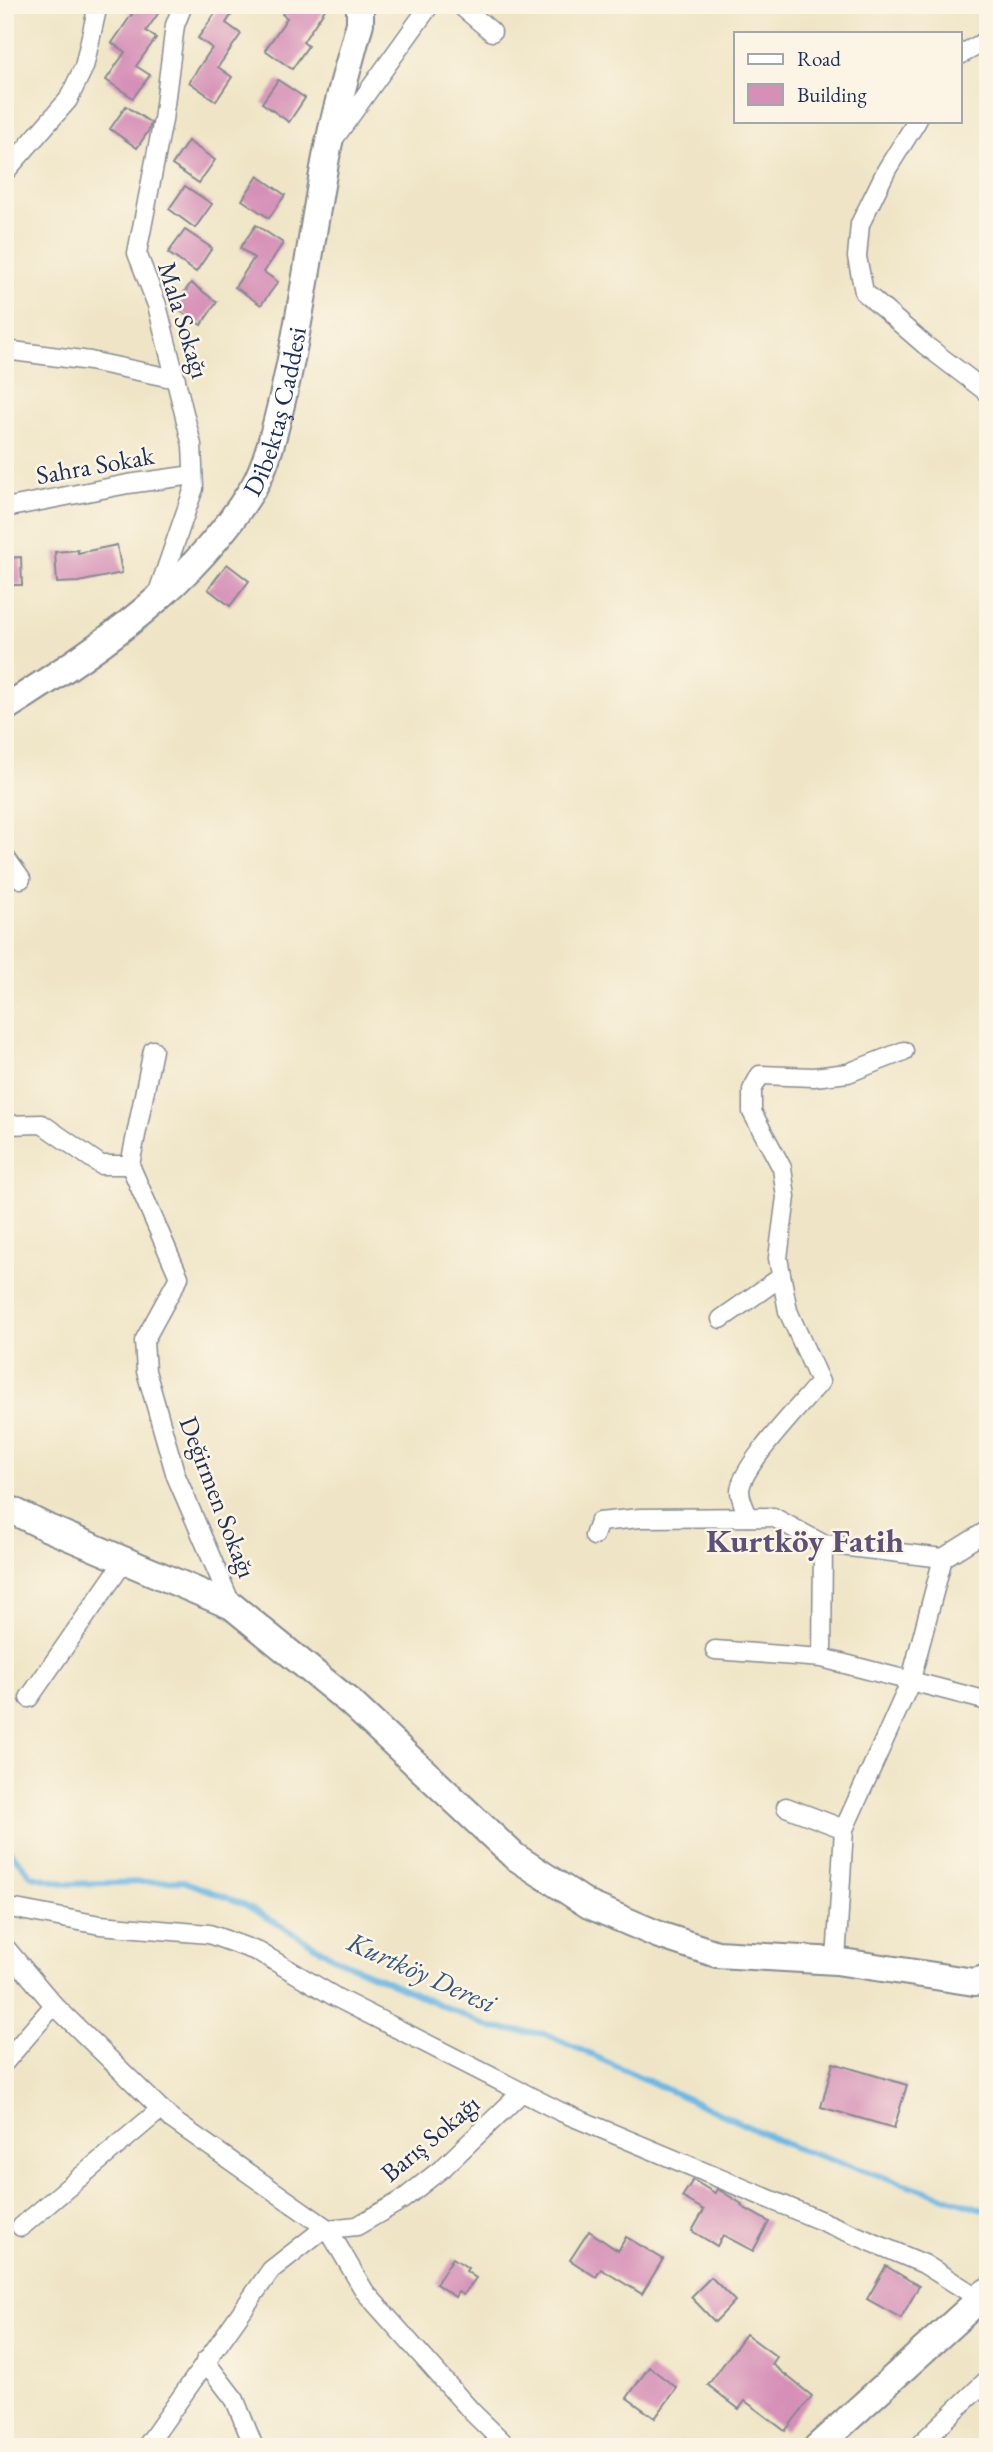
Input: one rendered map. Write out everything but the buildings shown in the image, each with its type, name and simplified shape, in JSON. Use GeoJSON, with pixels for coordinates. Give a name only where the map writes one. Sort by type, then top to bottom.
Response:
{"type":"FeatureCollection","features":[{"type":"Feature","properties":{"kind":"street"},"geometry":{"type":"LineString","coordinates":[[5,172],[68,100],[84,67],[98,5]]}},
{"type":"Feature","properties":{"kind":"street","name":"Mala Sokağı"},"geometry":{"type":"LineString","coordinates":[[154,604],[194,488],[192,444],[157,305],[137,253],[163,120],[175,25],[183,5]]}},
{"type":"Feature","properties":{"kind":"street","name":"Dibektaş Caddesi"},"geometry":{"type":"LineString","coordinates":[[5,708],[48,681],[154,604],[208,550],[254,486],[275,429],[296,341],[328,146],[360,23],[360,5]]}},
{"type":"Feature","properties":{"kind":"street"},"geometry":{"type":"LineString","coordinates":[[328,146],[430,5]]}},
{"type":"Feature","properties":{"kind":"street"},"geometry":{"type":"LineString","coordinates":[[460,5],[492,32]]}},
{"type":"Feature","properties":{"kind":"street"},"geometry":{"type":"LineString","coordinates":[[962,54],[988,40]]}},
{"type":"Feature","properties":{"kind":"street"},"geometry":{"type":"LineString","coordinates":[[916,122],[887,169],[860,224],[857,257],[864,292],[988,393]]}},
{"type":"Feature","properties":{"kind":"street"},"geometry":{"type":"LineString","coordinates":[[5,350],[90,361],[176,379]]}},
{"type":"Feature","properties":{"kind":"street","name":"Sahra Sokak"},"geometry":{"type":"LineString","coordinates":[[5,508],[128,484],[193,475]]}},
{"type":"Feature","properties":{"kind":"street"},"geometry":{"type":"LineString","coordinates":[[5,857],[21,879]]}},
{"type":"Feature","properties":{"kind":"street"},"geometry":{"type":"LineString","coordinates":[[5,1125],[42,1124],[101,1166],[130,1165],[153,1050]]}},
{"type":"Feature","properties":{"kind":"street"},"geometry":{"type":"LineString","coordinates":[[748,1517],[740,1491],[747,1471],[759,1452],[820,1382],[788,1311],[778,1258],[786,1198],[782,1168],[751,1112],[751,1090],[760,1075],[814,1077],[848,1073],[904,1051]]}},
{"type":"Feature","properties":{"kind":"street","name":"Değirmen Sokağı"},"geometry":{"type":"LineString","coordinates":[[130,1165],[179,1277],[144,1341],[145,1371],[176,1476],[232,1606]]}},
{"type":"Feature","properties":{"kind":"street"},"geometry":{"type":"LineString","coordinates":[[721,1319],[782,1277]]}},
{"type":"Feature","properties":{"kind":"street"},"geometry":{"type":"LineString","coordinates":[[5,1507],[232,1606],[351,1703],[514,1856],[589,1905],[659,1936],[717,1954],[836,1961],[974,1982],[988,1978]]}},
{"type":"Feature","properties":{"kind":"street"},"geometry":{"type":"LineString","coordinates":[[594,1536],[599,1522],[640,1518],[773,1517],[823,1544],[943,1558],[988,1530]]}},
{"type":"Feature","properties":{"kind":"street"},"geometry":{"type":"LineString","coordinates":[[821,1658],[823,1544]]}},
{"type":"Feature","properties":{"kind":"street"},"geometry":{"type":"LineString","coordinates":[[836,1961],[844,1829],[910,1683],[943,1558]]}},
{"type":"Feature","properties":{"kind":"street"},"geometry":{"type":"LineString","coordinates":[[29,1698],[125,1560]]}},
{"type":"Feature","properties":{"kind":"street"},"geometry":{"type":"LineString","coordinates":[[715,1650],[821,1658],[988,1701]]}},
{"type":"Feature","properties":{"kind":"street"},"geometry":{"type":"LineString","coordinates":[[786,1807],[844,1829]]}},
{"type":"Feature","properties":{"kind":"street"},"geometry":{"type":"LineString","coordinates":[[5,1907],[100,1924],[209,1934],[259,1952],[337,1998],[559,2111],[925,2264],[984,2296],[817,2447]]}},
{"type":"Feature","properties":{"kind":"street"},"geometry":{"type":"LineString","coordinates":[[5,1947],[54,2005],[171,2119],[328,2229],[365,2292],[472,2412],[508,2447]]}},
{"type":"Feature","properties":{"kind":"street"},"geometry":{"type":"LineString","coordinates":[[5,2062],[54,2005]]}},
{"type":"Feature","properties":{"kind":"street","name":"Barış Sokağı"},"geometry":{"type":"LineString","coordinates":[[328,2229],[357,2226],[402,2200],[444,2167],[522,2092]]}},
{"type":"Feature","properties":{"kind":"street"},"geometry":{"type":"LineString","coordinates":[[21,2227],[161,2109]]}},
{"type":"Feature","properties":{"kind":"street"},"geometry":{"type":"LineString","coordinates":[[146,2447],[271,2270],[318,2233],[328,2229]]}},
{"type":"Feature","properties":{"kind":"street"},"geometry":{"type":"LineString","coordinates":[[205,2361],[235,2400],[254,2447]]}},
{"type":"Feature","properties":{"kind":"street"},"geometry":{"type":"LineString","coordinates":[[916,2447],[986,2383]]}},
{"type":"Feature","properties":{"kind":"waterway","name":"Kurtköy Deresi"},"geometry":{"type":"LineString","coordinates":[[5,1845],[32,1876],[68,1884],[183,1881],[244,1904],[337,1959],[492,2028],[546,2034],[795,2148],[988,2211]]}},
{"type":"Feature","properties":{"kind":"district","name":"Kurtköy Fatih"},"geometry":{"type":"Point","coordinates":[805,1540]}}]}
